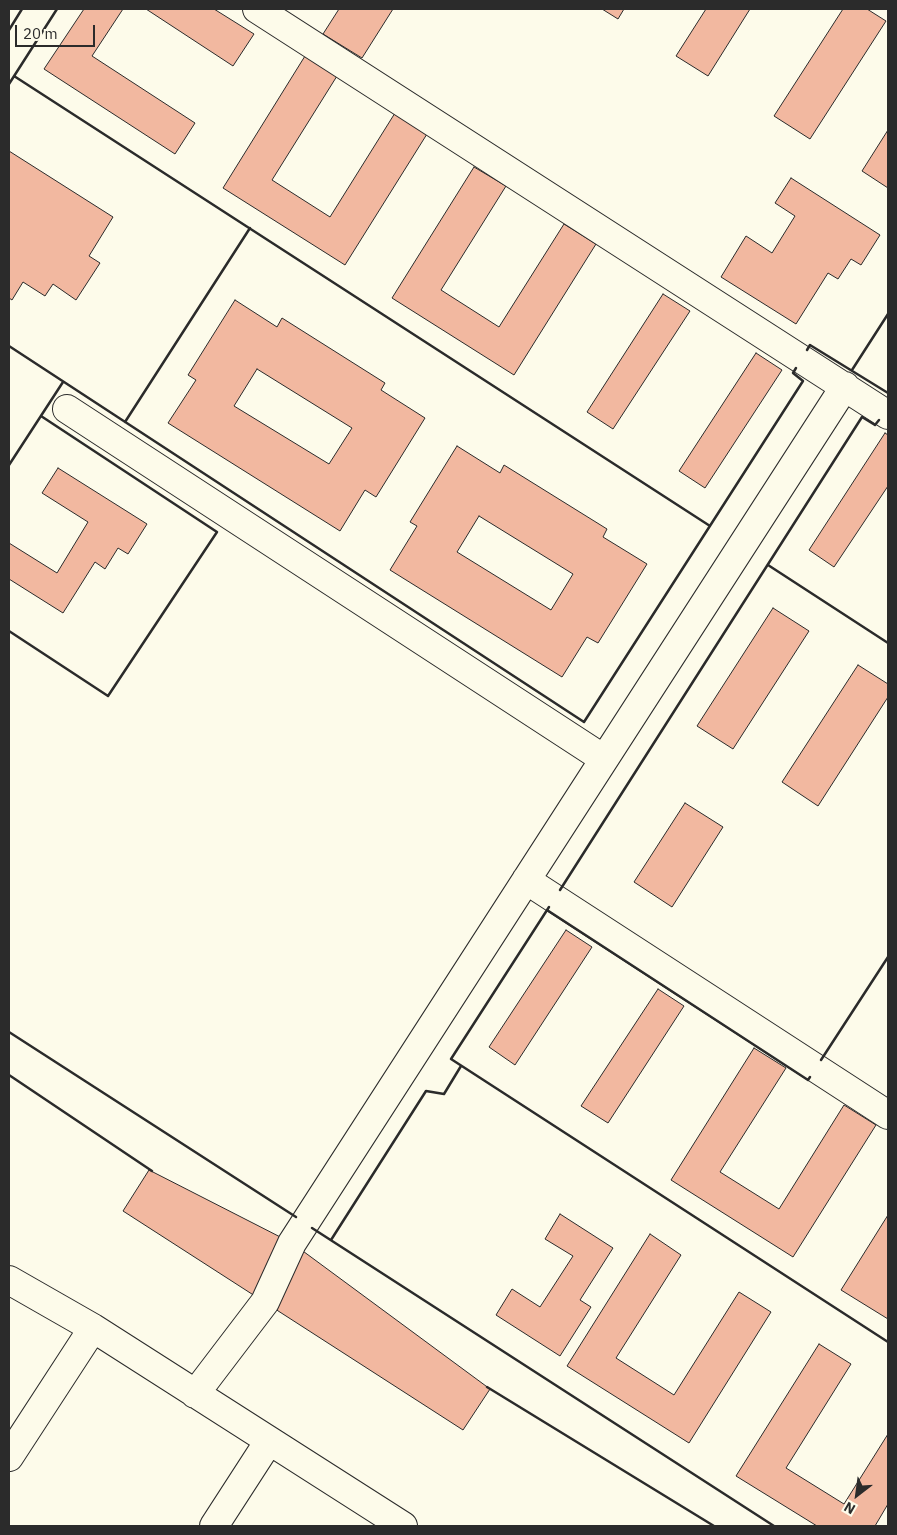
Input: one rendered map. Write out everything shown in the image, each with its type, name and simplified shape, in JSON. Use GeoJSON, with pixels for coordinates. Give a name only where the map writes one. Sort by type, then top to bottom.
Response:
{"type":"FeatureCollection","features":[{"type":"Feature","properties":{"kind":"street"},"geometry":{"type":"LineString","coordinates":[[256,9],[888,415]]}},
{"type":"Feature","properties":{"kind":"street"},"geometry":{"type":"LineString","coordinates":[[195,1394],[265,1302],[292,1243],[845,386]]}},
{"type":"Feature","properties":{"kind":"street"},"geometry":{"type":"LineString","coordinates":[[66,410],[604,759]]}},
{"type":"Feature","properties":{"kind":"street"},"geometry":{"type":"LineString","coordinates":[[526,880],[888,1115]]}},
{"type":"Feature","properties":{"kind":"street"},"geometry":{"type":"LineString","coordinates":[[9,1280],[93,1328],[403,1526]]}},
{"type":"Feature","properties":{"kind":"street"},"geometry":{"type":"LineString","coordinates":[[9,1457],[93,1328]]}},
{"type":"Feature","properties":{"kind":"street"},"geometry":{"type":"LineString","coordinates":[[214,1526],[269,1441]]}},
{"type":"Feature","properties":{"kind":"building"},"geometry":{"type":"Polygon","coordinates":[[[84,9],[123,9],[92,56],[195,123],[175,154],[44,69],[84,9]]]}},
{"type":"Feature","properties":{"kind":"building"},"geometry":{"type":"Polygon","coordinates":[[[146,9],[214,9],[254,34],[233,66],[146,9]]]}},
{"type":"Feature","properties":{"kind":"building"},"geometry":{"type":"Polygon","coordinates":[[[339,9],[393,9],[362,58],[323,34],[339,9]]]}},
{"type":"Feature","properties":{"kind":"building"},"geometry":{"type":"Polygon","coordinates":[[[602,9],[624,9],[618,19],[602,9]]]}},
{"type":"Feature","properties":{"kind":"building"},"geometry":{"type":"Polygon","coordinates":[[[706,9],[750,9],[708,76],[676,56],[706,9]]]}},
{"type":"Feature","properties":{"kind":"building"},"geometry":{"type":"Polygon","coordinates":[[[843,9],[867,9],[886,21],[810,139],[774,116],[843,9]]]}},
{"type":"Feature","properties":{"kind":"building"},"geometry":{"type":"Polygon","coordinates":[[[305,56],[337,76],[272,180],[330,217],[395,113],[427,134],[345,265],[223,188],[305,56]]]}},
{"type":"Feature","properties":{"kind":"building"},"geometry":{"type":"Polygon","coordinates":[[[888,130],[888,188],[862,171],[888,130]]]}},
{"type":"Feature","properties":{"kind":"building"},"geometry":{"type":"Polygon","coordinates":[[[9,151],[113,217],[89,256],[100,263],[76,300],[53,284],[45,296],[23,282],[12,300],[9,298],[9,151]]]}},
{"type":"Feature","properties":{"kind":"building"},"geometry":{"type":"Polygon","coordinates":[[[474,167],[506,186],[441,290],[499,327],[564,224],[596,244],[514,375],[392,298],[474,167]]]}},
{"type":"Feature","properties":{"kind":"building"},"geometry":{"type":"Polygon","coordinates":[[[791,178],[880,235],[861,265],[851,259],[838,279],[828,273],[796,324],[721,277],[746,236],[772,253],[795,216],[775,203],[791,178]]]}},
{"type":"Feature","properties":{"kind":"building"},"geometry":{"type":"Polygon","coordinates":[[[663,294],[690,311],[613,429],[587,412],[663,294]]]}},
{"type":"Feature","properties":{"kind":"building"},"geometry":{"type":"Polygon","coordinates":[[[235,300],[277,327],[282,318],[385,383],[381,390],[425,418],[376,497],[365,490],[340,531],[168,423],[196,380],[188,375],[235,300]],[[257,369],[234,406],[329,464],[352,428],[257,369]]]}},
{"type":"Feature","properties":{"kind":"building"},"geometry":{"type":"Polygon","coordinates":[[[756,353],[782,370],[705,488],[679,471],[756,353]]]}},
{"type":"Feature","properties":{"kind":"building"},"geometry":{"type":"Polygon","coordinates":[[[885,433],[888,435],[888,486],[834,567],[809,550],[885,433]]]}},
{"type":"Feature","properties":{"kind":"building"},"geometry":{"type":"Polygon","coordinates":[[[457,446],[500,473],[504,465],[607,529],[603,537],[647,564],[598,643],[587,637],[562,677],[390,570],[417,526],[410,522],[457,446]],[[479,516],[457,552],[551,610],[573,574],[479,516]]]}},
{"type":"Feature","properties":{"kind":"building"},"geometry":{"type":"Polygon","coordinates":[[[58,468],[147,524],[128,554],[118,548],[105,569],[95,562],[63,613],[9,579],[9,543],[57,573],[88,522],[42,493],[58,468]]]}},
{"type":"Feature","properties":{"kind":"building"},"geometry":{"type":"Polygon","coordinates":[[[773,608],[809,631],[733,749],[697,726],[773,608]]]}},
{"type":"Feature","properties":{"kind":"building"},"geometry":{"type":"Polygon","coordinates":[[[858,665],[888,684],[888,697],[818,806],[782,782],[858,665]]]}},
{"type":"Feature","properties":{"kind":"building"},"geometry":{"type":"Polygon","coordinates":[[[685,803],[723,827],[672,907],[634,882],[685,803]]]}},
{"type":"Feature","properties":{"kind":"building"},"geometry":{"type":"Polygon","coordinates":[[[566,930],[592,947],[515,1065],[489,1047],[566,930]]]}},
{"type":"Feature","properties":{"kind":"building"},"geometry":{"type":"Polygon","coordinates":[[[658,989],[684,1006],[608,1123],[581,1106],[658,989]]]}},
{"type":"Feature","properties":{"kind":"building"},"geometry":{"type":"Polygon","coordinates":[[[754,1048],[786,1068],[720,1172],[779,1209],[844,1105],[876,1125],[793,1257],[671,1180],[754,1048]]]}},
{"type":"Feature","properties":{"kind":"building"},"geometry":{"type":"Polygon","coordinates":[[[149,1170],[292,1243],[490,1389],[463,1430],[123,1211],[149,1170]]]}},
{"type":"Feature","properties":{"kind":"building"},"geometry":{"type":"Polygon","coordinates":[[[560,1214],[613,1248],[580,1300],[591,1307],[560,1356],[496,1315],[512,1289],[540,1307],[573,1256],[545,1239],[560,1214]]]}},
{"type":"Feature","properties":{"kind":"building"},"geometry":{"type":"Polygon","coordinates":[[[888,1215],[888,1319],[841,1290],[888,1215]]]}},
{"type":"Feature","properties":{"kind":"building"},"geometry":{"type":"Polygon","coordinates":[[[650,1234],[681,1255],[616,1358],[674,1395],[739,1292],[771,1312],[689,1443],[567,1366],[650,1234]]]}},
{"type":"Feature","properties":{"kind":"building"},"geometry":{"type":"Polygon","coordinates":[[[819,1344],[851,1364],[786,1468],[844,1504],[888,1434],[888,1504],[875,1526],[817,1526],[736,1476],[819,1344]]]}},
{"type":"Feature","properties":{"kind":"wall"},"geometry":{"type":"LineString","coordinates":[[9,30],[22,9]]}},
{"type":"Feature","properties":{"kind":"wall"},"geometry":{"type":"LineString","coordinates":[[9,84],[57,9]]}},
{"type":"Feature","properties":{"kind":"wall"},"geometry":{"type":"LineString","coordinates":[[14,76],[710,526]]}},
{"type":"Feature","properties":{"kind":"wall"},"geometry":{"type":"LineString","coordinates":[[125,422],[250,228]]}},
{"type":"Feature","properties":{"kind":"wall"},"geometry":{"type":"LineString","coordinates":[[852,370],[888,314]]}},
{"type":"Feature","properties":{"kind":"wall"},"geometry":{"type":"LineString","coordinates":[[807,350],[810,345],[888,393]]}},
{"type":"Feature","properties":{"kind":"wall"},"geometry":{"type":"LineString","coordinates":[[9,346],[584,722],[803,381],[793,373],[796,368]]}},
{"type":"Feature","properties":{"kind":"wall"},"geometry":{"type":"LineString","coordinates":[[9,465],[63,382]]}},
{"type":"Feature","properties":{"kind":"wall"},"geometry":{"type":"LineString","coordinates":[[9,631],[108,696],[217,532],[41,416]]}},
{"type":"Feature","properties":{"kind":"wall"},"geometry":{"type":"LineString","coordinates":[[560,890],[862,417],[875,425],[879,420]]}},
{"type":"Feature","properties":{"kind":"wall"},"geometry":{"type":"LineString","coordinates":[[768,565],[888,643]]}},
{"type":"Feature","properties":{"kind":"wall"},"geometry":{"type":"LineString","coordinates":[[549,907],[451,1059],[888,1342]]}},
{"type":"Feature","properties":{"kind":"wall"},"geometry":{"type":"LineString","coordinates":[[547,910],[808,1080],[810,1077]]}},
{"type":"Feature","properties":{"kind":"wall"},"geometry":{"type":"LineString","coordinates":[[821,1060],[888,957]]}},
{"type":"Feature","properties":{"kind":"wall"},"geometry":{"type":"LineString","coordinates":[[9,1032],[296,1217]]}},
{"type":"Feature","properties":{"kind":"wall"},"geometry":{"type":"LineString","coordinates":[[331,1240],[426,1091],[444,1094],[461,1066]]}},
{"type":"Feature","properties":{"kind":"wall"},"geometry":{"type":"LineString","coordinates":[[9,1075],[152,1171]]}},
{"type":"Feature","properties":{"kind":"wall"},"geometry":{"type":"LineString","coordinates":[[312,1228],[774,1526]]}},
{"type":"Feature","properties":{"kind":"wall"},"geometry":{"type":"LineString","coordinates":[[487,1387],[714,1526]]}}]}
